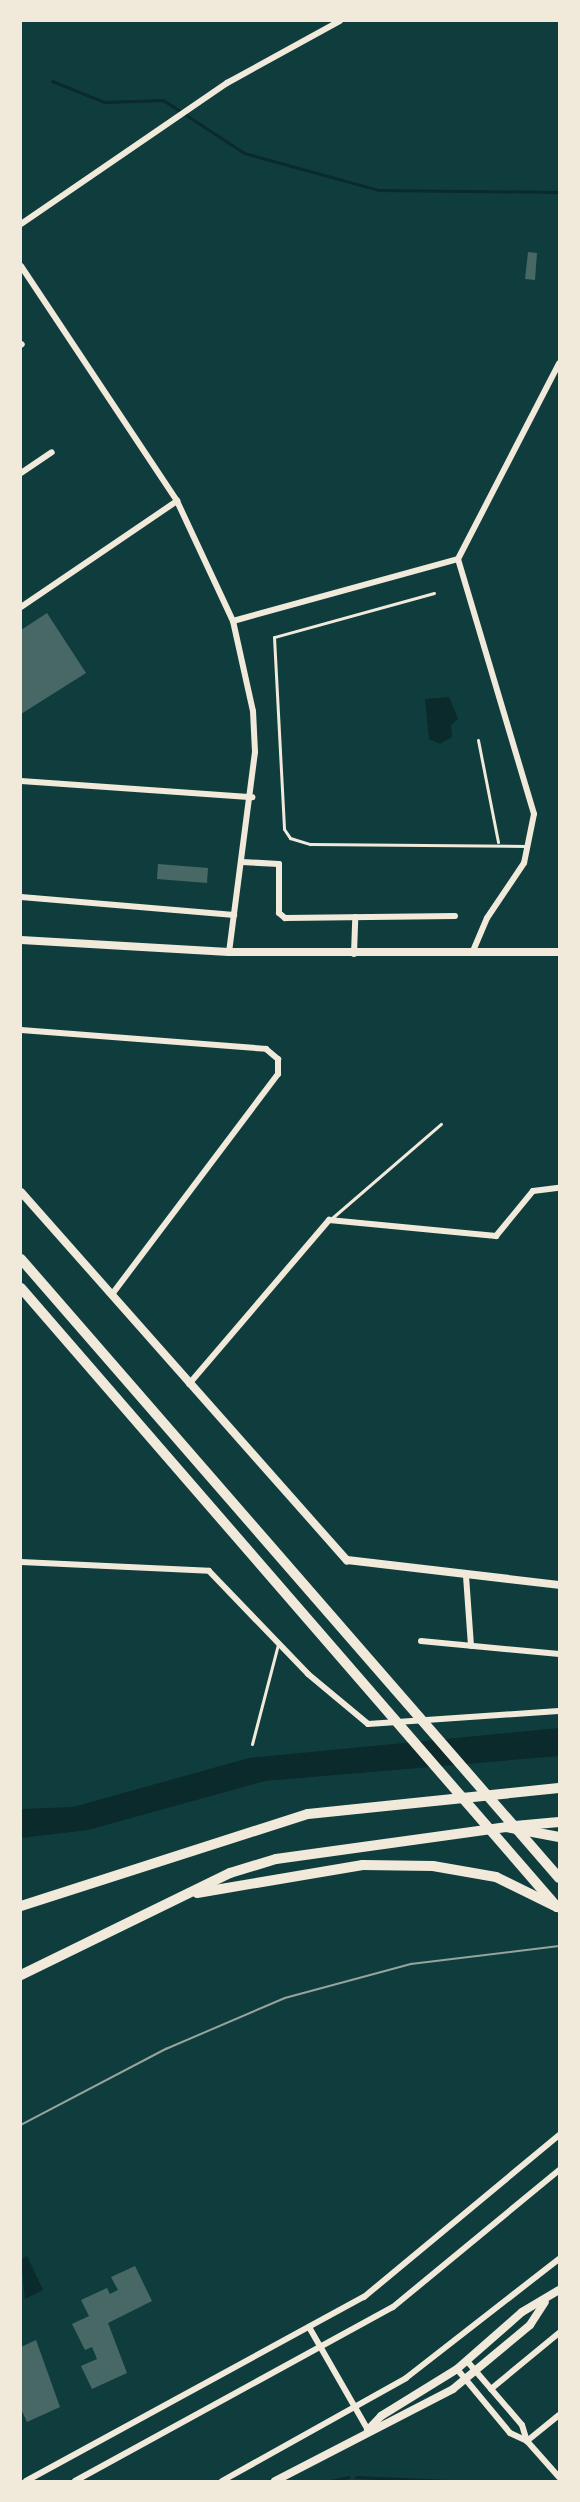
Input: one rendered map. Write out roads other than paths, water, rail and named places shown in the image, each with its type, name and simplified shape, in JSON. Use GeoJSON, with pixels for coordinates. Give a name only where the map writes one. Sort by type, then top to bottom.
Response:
{"type":"FeatureCollection","features":[{"type":"Feature","properties":{"kind":"highway"},"geometry":{"type":"LineString","coordinates":[[21,1259],[406,1699],[559,1878]]}},
{"type":"Feature","properties":{"kind":"highway"},"geometry":{"type":"LineString","coordinates":[[21,1288],[558,1908]]}},
{"type":"Feature","properties":{"kind":"highway"},"geometry":{"type":"LineString","coordinates":[[21,1906],[308,1814],[559,1788]]}},
{"type":"Feature","properties":{"kind":"highway"},"geometry":{"type":"LineString","coordinates":[[21,1975],[182,1896],[276,1859],[506,1827],[559,1822]]}},
{"type":"Feature","properties":{"kind":"highway"},"geometry":{"type":"LineString","coordinates":[[506,1827],[559,1837]]}},
{"type":"Feature","properties":{"kind":"highway"},"geometry":{"type":"LineString","coordinates":[[182,1896],[363,1865],[433,1866],[496,1878],[558,1908]]}},
{"type":"Feature","properties":{"kind":"street"},"geometry":{"type":"LineString","coordinates":[[21,224],[179,115],[340,21]]}},
{"type":"Feature","properties":{"kind":"street"},"geometry":{"type":"LineString","coordinates":[[21,266],[177,501],[233,621],[254,722],[252,797],[229,952]]}},
{"type":"Feature","properties":{"kind":"street"},"geometry":{"type":"LineString","coordinates":[[472,953],[529,847],[534,814],[522,762],[458,559],[559,363]]}},
{"type":"Feature","properties":{"kind":"street"},"geometry":{"type":"LineString","coordinates":[[21,473],[52,452]]}},
{"type":"Feature","properties":{"kind":"street"},"geometry":{"type":"LineString","coordinates":[[21,607],[177,501]]}},
{"type":"Feature","properties":{"kind":"street"},"geometry":{"type":"LineString","coordinates":[[233,621],[458,559]]}},
{"type":"Feature","properties":{"kind":"street"},"geometry":{"type":"LineString","coordinates":[[21,781],[252,797]]}},
{"type":"Feature","properties":{"kind":"street"},"geometry":{"type":"LineString","coordinates":[[242,862],[279,864],[280,916],[455,916]]}},
{"type":"Feature","properties":{"kind":"street"},"geometry":{"type":"LineString","coordinates":[[21,897],[234,915]]}},
{"type":"Feature","properties":{"kind":"street"},"geometry":{"type":"LineString","coordinates":[[354,954],[355,917]]}},
{"type":"Feature","properties":{"kind":"street"},"geometry":{"type":"LineString","coordinates":[[21,940],[229,952],[354,954],[559,952]]}},
{"type":"Feature","properties":{"kind":"street"},"geometry":{"type":"LineString","coordinates":[[21,1030],[266,1049],[278,1059],[278,1074],[113,1293]]}},
{"type":"Feature","properties":{"kind":"street"},"geometry":{"type":"LineString","coordinates":[[189,1384],[329,1221],[496,1236],[533,1191],[559,1188]]}},
{"type":"Feature","properties":{"kind":"street"},"geometry":{"type":"LineString","coordinates":[[21,1192],[113,1293],[189,1384],[347,1560],[559,1585]]}},
{"type":"Feature","properties":{"kind":"street"},"geometry":{"type":"LineString","coordinates":[[21,1562],[167,1572],[196,1567],[218,1578],[279,1642],[368,1724],[559,1711]]}},
{"type":"Feature","properties":{"kind":"street"},"geometry":{"type":"LineString","coordinates":[[466,1575],[471,1646]]}},
{"type":"Feature","properties":{"kind":"street"},"geometry":{"type":"LineString","coordinates":[[421,1641],[559,1654]]}},
{"type":"Feature","properties":{"kind":"street"},"geometry":{"type":"LineString","coordinates":[[26,2481],[309,2327],[406,2265],[559,2135]]}},
{"type":"Feature","properties":{"kind":"street"},"geometry":{"type":"LineString","coordinates":[[75,2481],[321,2348],[406,2297],[559,2170]]}},
{"type":"Feature","properties":{"kind":"street"},"geometry":{"type":"LineString","coordinates":[[222,2481],[356,2409],[471,2332],[559,2259]]}},
{"type":"Feature","properties":{"kind":"street"},"geometry":{"type":"LineString","coordinates":[[275,2481],[368,2430],[381,2416],[457,2369],[522,2312],[545,2302],[559,2290]]}},
{"type":"Feature","properties":{"kind":"street"},"geometry":{"type":"LineString","coordinates":[[368,2430],[386,2427],[477,2372],[531,2325],[545,2302]]}},
{"type":"Feature","properties":{"kind":"street"},"geometry":{"type":"LineString","coordinates":[[309,2327],[368,2430]]}},
{"type":"Feature","properties":{"kind":"street"},"geometry":{"type":"LineString","coordinates":[[491,2389],[559,2333]]}},
{"type":"Feature","properties":{"kind":"street"},"geometry":{"type":"LineString","coordinates":[[467,2361],[522,2425],[527,2441]]}},
{"type":"Feature","properties":{"kind":"street"},"geometry":{"type":"LineString","coordinates":[[457,2369],[510,2433],[527,2441],[559,2477]]}},
{"type":"Feature","properties":{"kind":"street"},"geometry":{"type":"LineString","coordinates":[[527,2441],[559,2415]]}},
{"type":"Feature","properties":{"kind":"lane"},"geometry":{"type":"LineString","coordinates":[[434,593],[274,637],[283,758],[281,818],[290,838],[310,844],[498,842],[529,847]]}},
{"type":"Feature","properties":{"kind":"lane"},"geometry":{"type":"LineString","coordinates":[[478,741],[498,842]]}},
{"type":"Feature","properties":{"kind":"lane"},"geometry":{"type":"LineString","coordinates":[[329,1221],[441,1124]]}},
{"type":"Feature","properties":{"kind":"lane"},"geometry":{"type":"LineString","coordinates":[[252,1744],[279,1642]]}},
{"type":"Feature","properties":{"kind":"water"},"geometry":{"type":"Polygon","coordinates":[[[449,697],[458,719],[451,725],[452,737],[440,744],[429,739],[425,699],[449,697]]]}},
{"type":"Feature","properties":{"kind":"water"},"geometry":{"type":"Polygon","coordinates":[[[559,1728],[559,1756],[265,1781],[88,1830],[21,1838],[21,1809],[73,1807],[249,1758],[559,1728]]]}},
{"type":"Feature","properties":{"kind":"water"},"geometry":{"type":"Polygon","coordinates":[[[27,2256],[43,2290],[25,2299],[21,2259],[27,2256]]]}},
{"type":"Feature","properties":{"kind":"waterway"},"geometry":{"type":"LineString","coordinates":[[52,81],[104,102],[163,100],[244,153],[378,190],[559,192]]}},
{"type":"Feature","properties":{"kind":"waterway"},"geometry":{"type":"LineString","coordinates":[[331,2481],[349,2477]]}},
{"type":"Feature","properties":{"kind":"waterway"},"geometry":{"type":"LineString","coordinates":[[356,2477],[449,2481]]}},
{"type":"Feature","properties":{"kind":"tram line"},"geometry":{"type":"LineString","coordinates":[[21,2125],[166,2049],[285,1998],[411,1964],[559,1946]]}}]}
